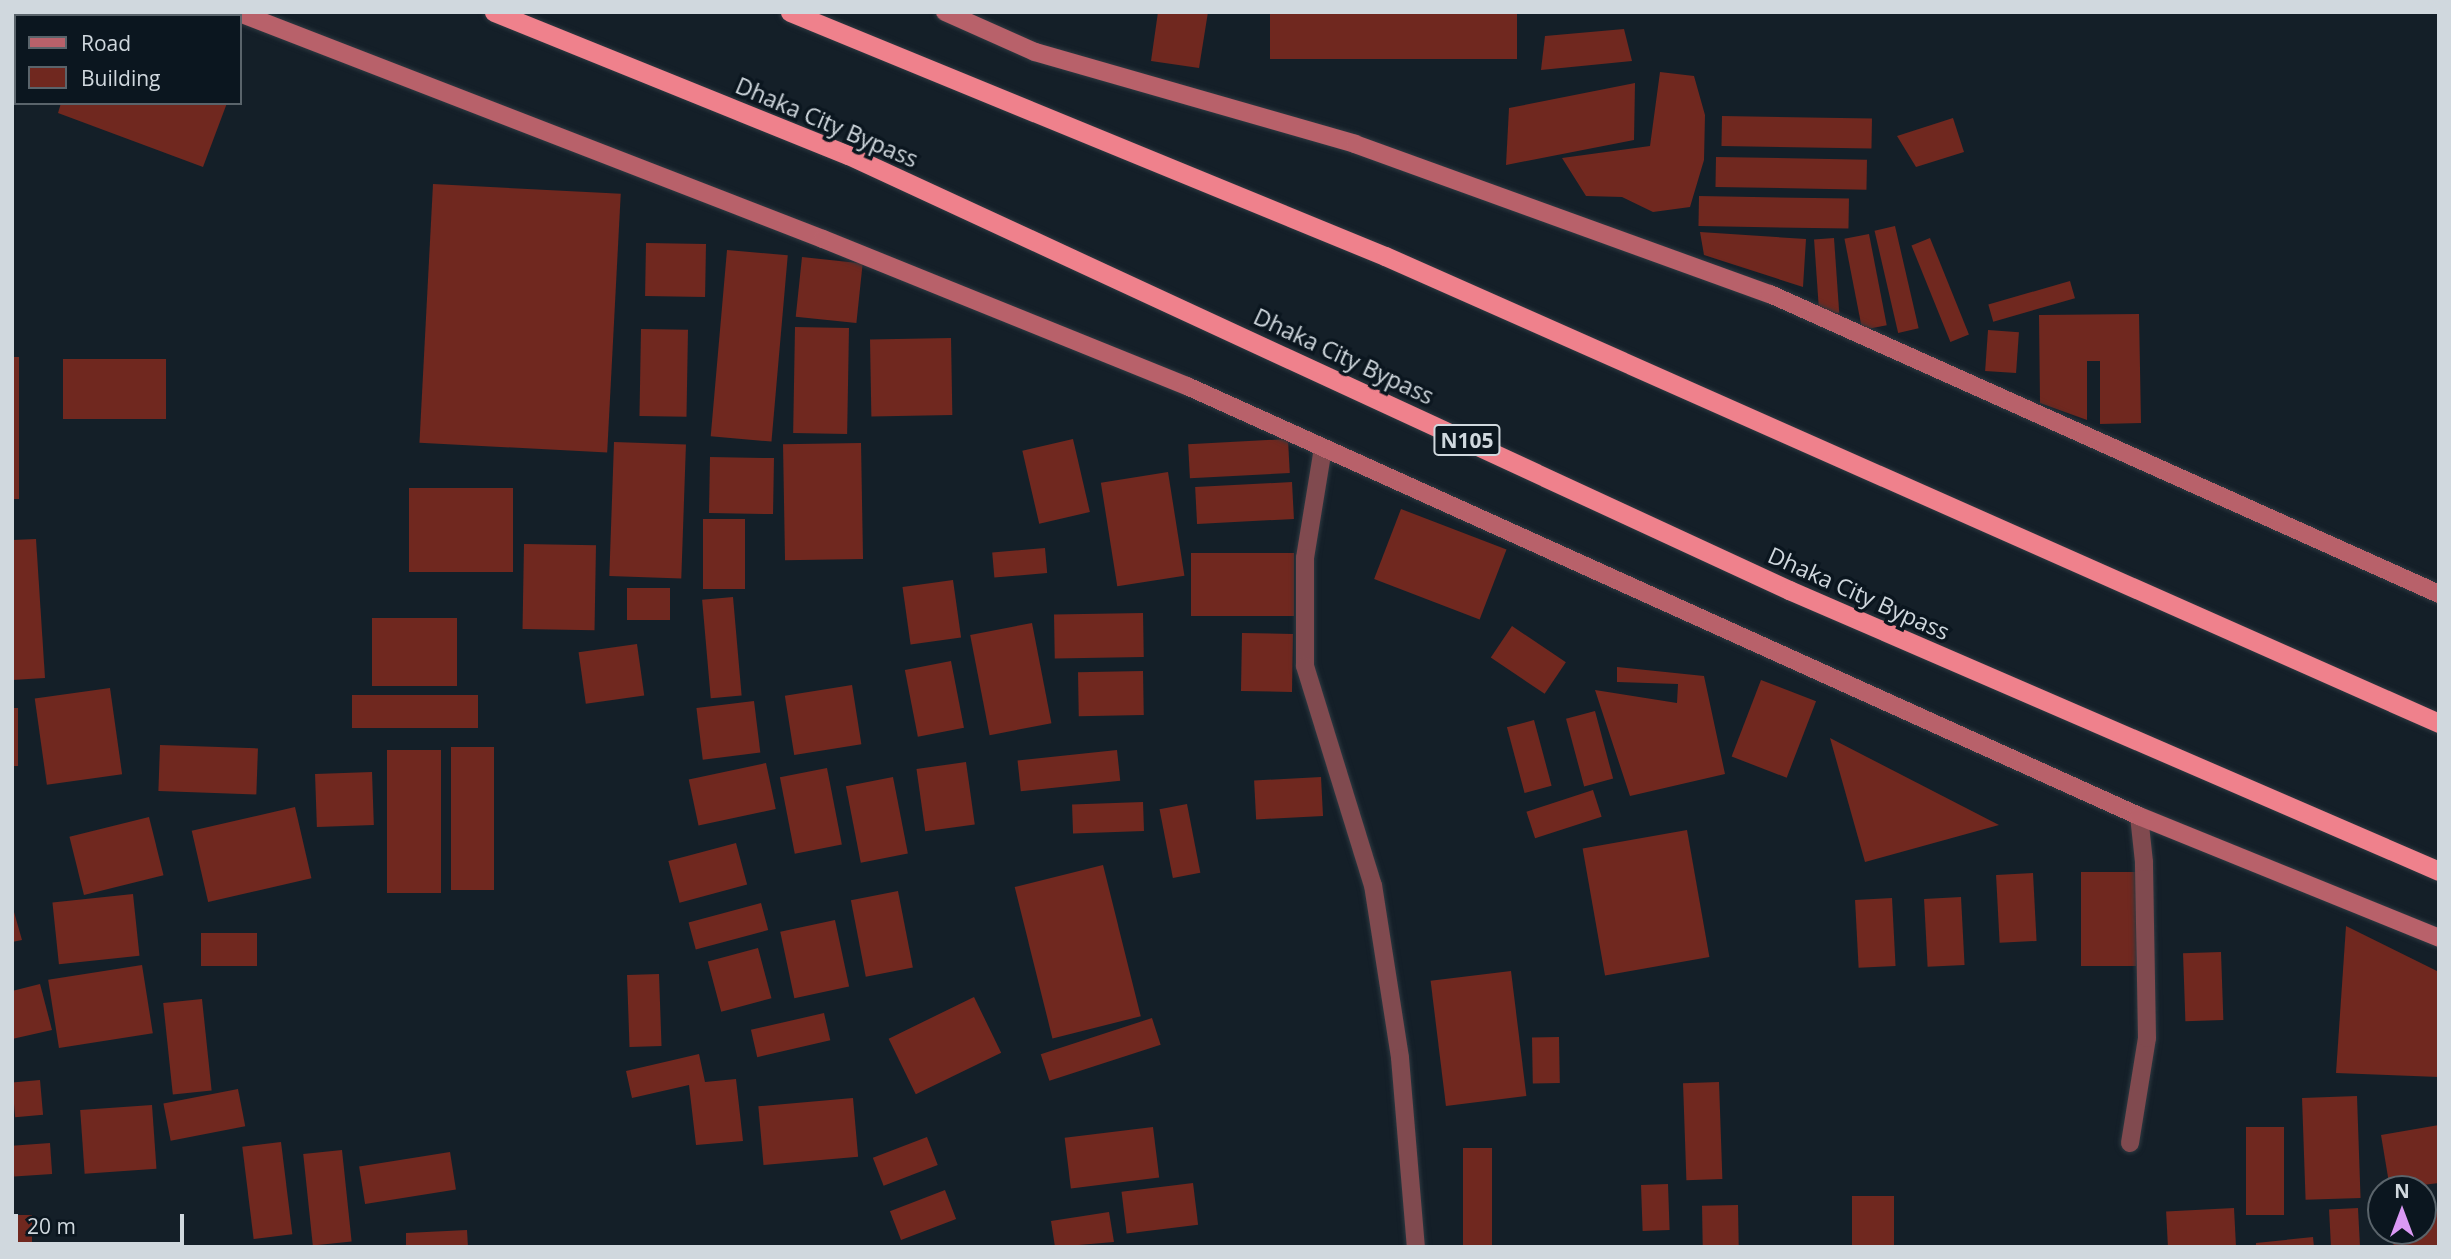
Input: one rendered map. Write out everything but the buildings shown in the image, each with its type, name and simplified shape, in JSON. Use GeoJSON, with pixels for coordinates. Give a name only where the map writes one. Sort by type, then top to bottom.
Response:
{"type":"FeatureCollection","features":[{"type":"Feature","properties":{"kind":"highway","name":"Dhaka City Bypass"},"geometry":{"type":"LineString","coordinates":[[494,12],[848,155],[1789,590],[2439,871]]}},
{"type":"Feature","properties":{"kind":"highway"},"geometry":{"type":"LineString","coordinates":[[790,12],[1385,256],[2439,723]]}},
{"type":"Feature","properties":{"kind":"main road"},"geometry":{"type":"LineString","coordinates":[[237,12],[823,239],[1187,386],[2139,816],[2439,938]]}},
{"type":"Feature","properties":{"kind":"main road"},"geometry":{"type":"LineString","coordinates":[[945,12],[1035,51],[1355,144],[1770,294],[2439,594]]}},
{"type":"Feature","properties":{"kind":"street"},"geometry":{"type":"LineString","coordinates":[[1323,448],[1305,558],[1305,666],[1373,885],[1400,1058],[1416,1247]]}},
{"type":"Feature","properties":{"kind":"street"},"geometry":{"type":"LineString","coordinates":[[2130,1143],[2147,1038],[2144,862],[2139,816]]}}]}
